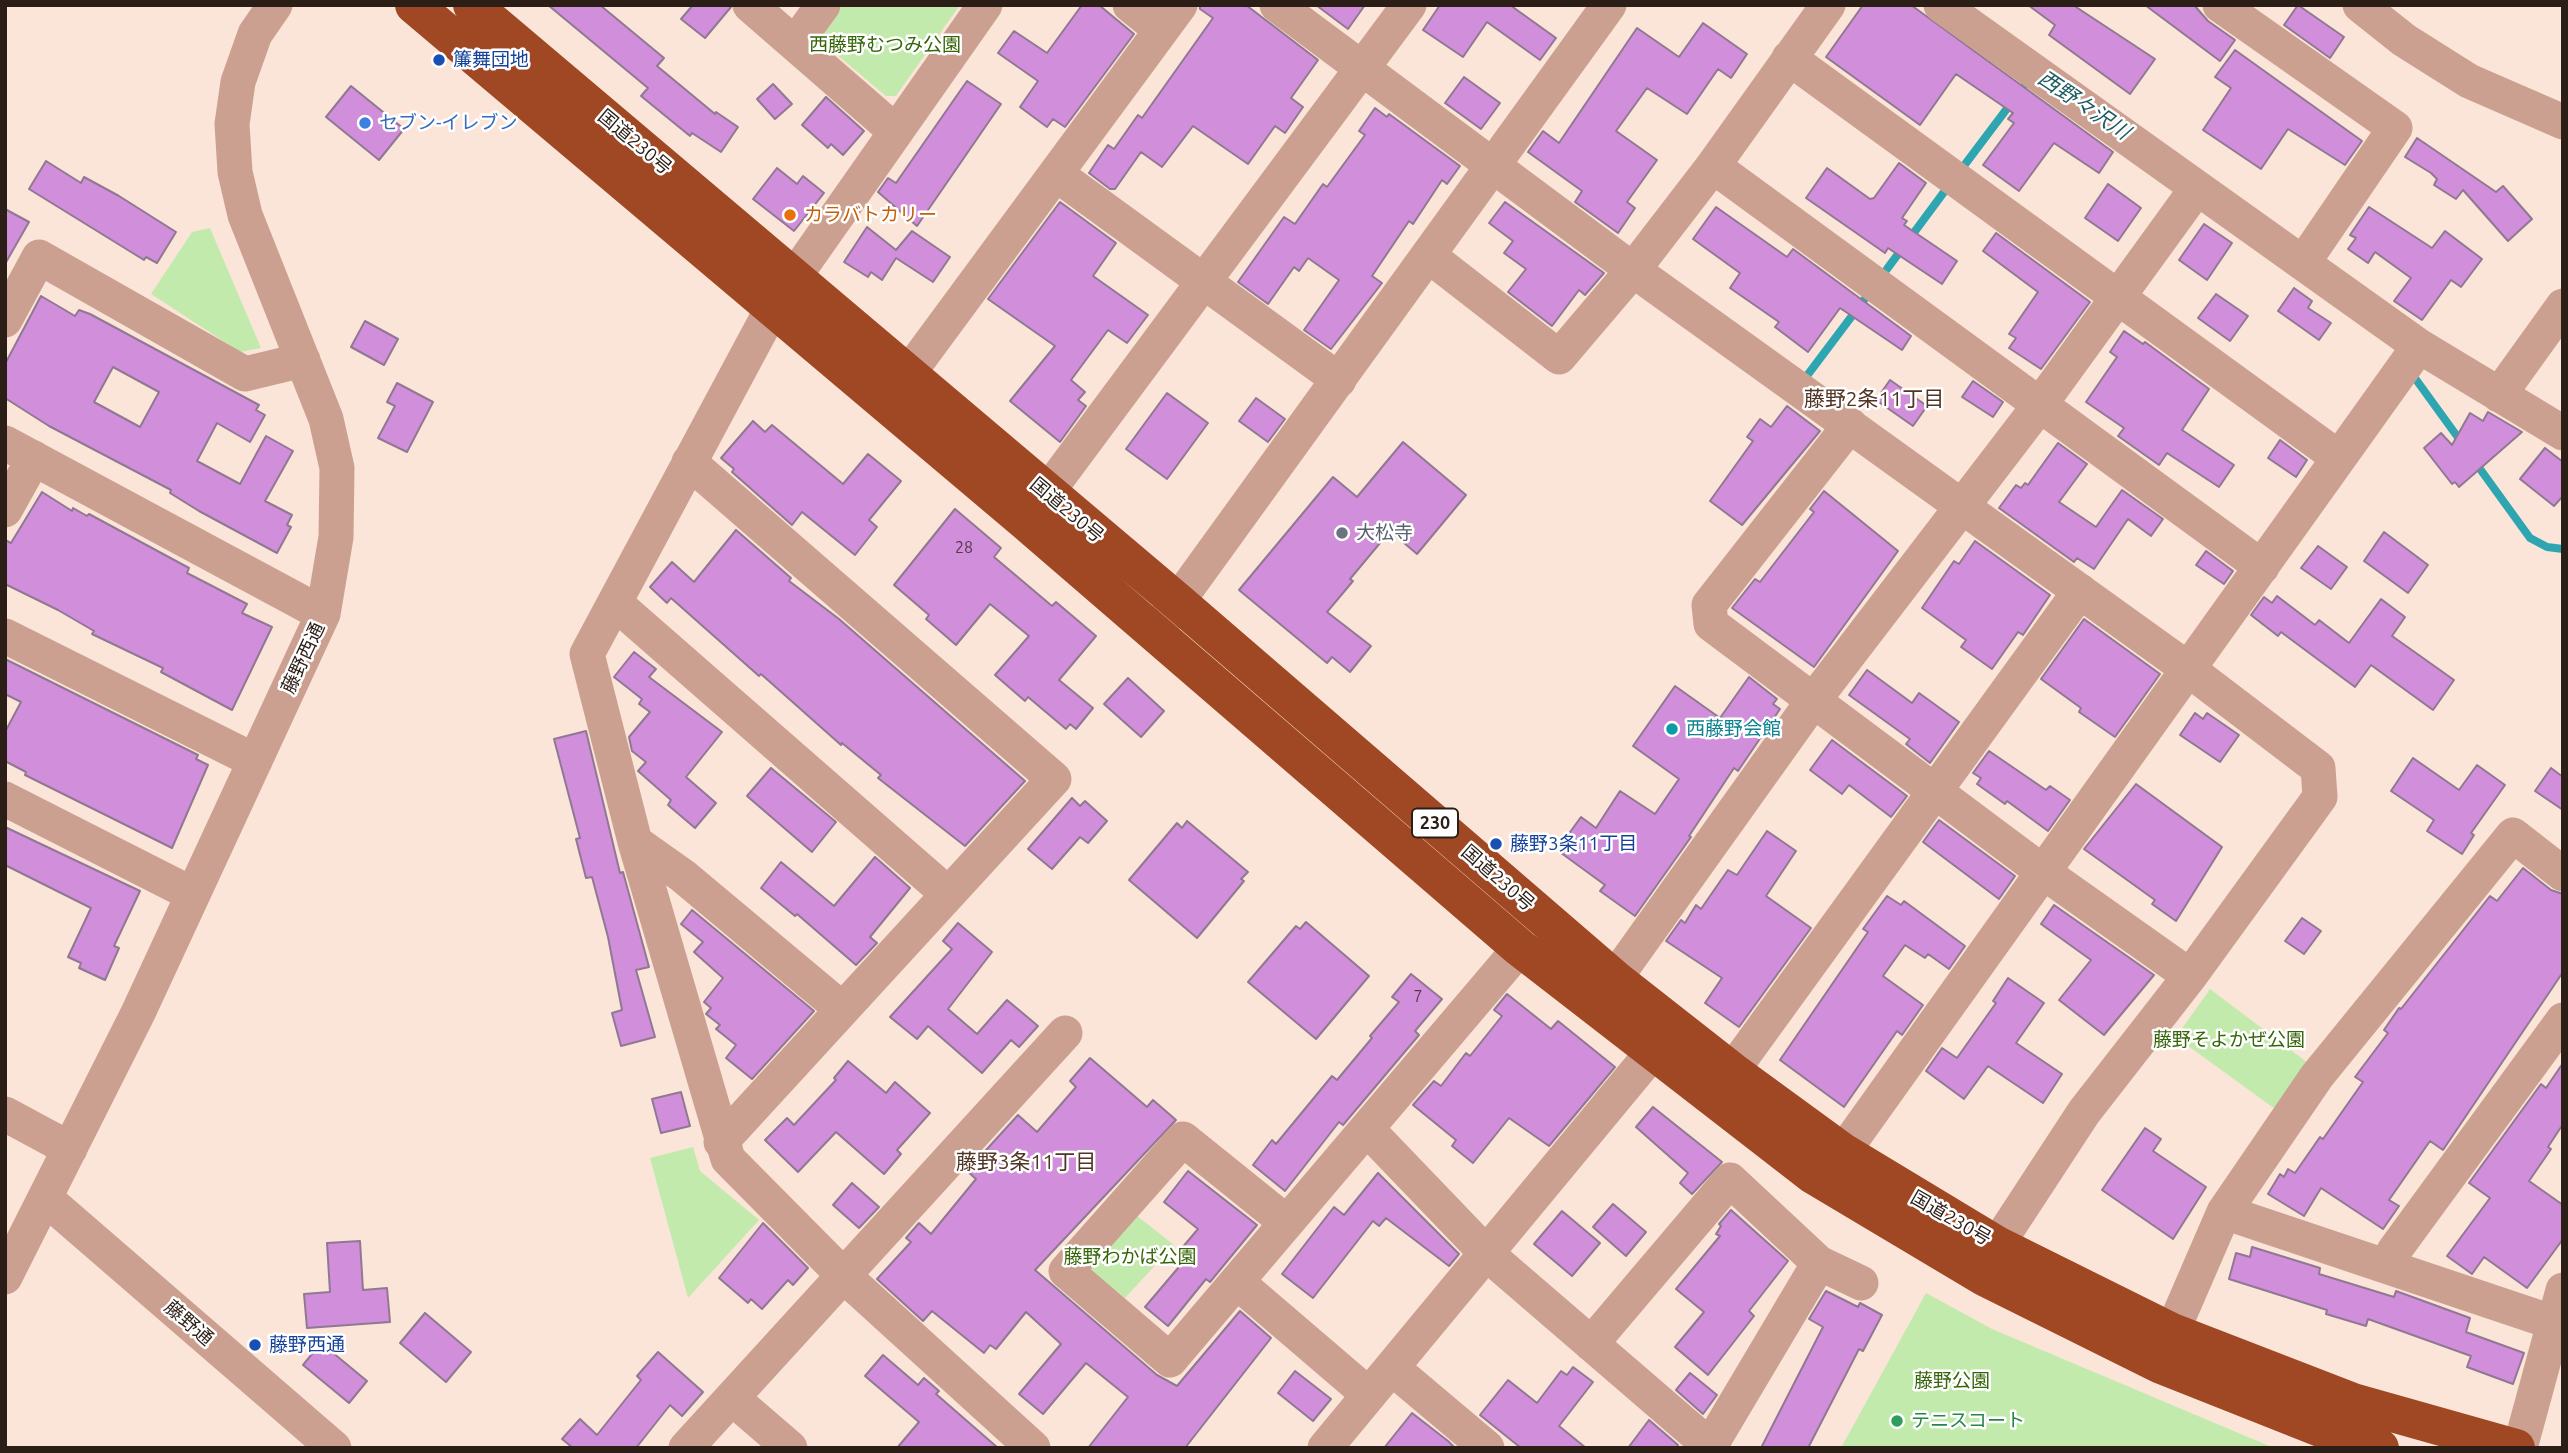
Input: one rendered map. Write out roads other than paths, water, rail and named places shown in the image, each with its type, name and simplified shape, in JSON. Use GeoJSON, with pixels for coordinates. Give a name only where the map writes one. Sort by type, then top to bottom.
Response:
{"type":"FeatureCollection","features":[{"type":"Feature","properties":{"kind":"highway","name":"国道230号"},"geometry":{"type":"LineString","coordinates":[[471,5],[909,374],[1154,632],[1520,948],[1604,993],[1732,1072],[1843,1152],[1997,1245],[2172,1332],[2353,1402],[2518,1448]]}},
{"type":"Feature","properties":{"kind":"highway","name":"国道230号"},"geometry":{"type":"LineString","coordinates":[[415,6],[886,404],[1178,602],[1604,993],[1652,1053],[1813,1175],[1984,1277],[2159,1364],[2343,1437],[2380,1448]]}},
{"type":"Feature","properties":{"kind":"street","name":"藤野西通"},"geometry":{"type":"LineString","coordinates":[[5,1277],[70,1149],[323,614],[336,537],[337,468],[326,419],[245,215],[233,148],[232,124],[238,82],[255,34],[275,5]]}},
{"type":"Feature","properties":{"kind":"street"},"geometry":{"type":"LineString","coordinates":[[750,5],[895,131]]}},
{"type":"Feature","properties":{"kind":"street"},"geometry":{"type":"LineString","coordinates":[[795,44],[823,5]]}},
{"type":"Feature","properties":{"kind":"street"},"geometry":{"type":"LineString","coordinates":[[985,5],[773,307],[688,461],[587,654],[635,842],[728,1159],[844,1276],[1033,1448]]}},
{"type":"Feature","properties":{"kind":"street"},"geometry":{"type":"LineString","coordinates":[[886,404],[1171,18],[1130,5]]}},
{"type":"Feature","properties":{"kind":"street"},"geometry":{"type":"LineString","coordinates":[[1277,5],[1633,270],[2188,668],[2319,768],[2320,797],[2190,976],[2084,1112],[1997,1245]]}},
{"type":"Feature","properties":{"kind":"street"},"geometry":{"type":"LineString","coordinates":[[1036,508],[1409,5]]}},
{"type":"Feature","properties":{"kind":"street"},"geometry":{"type":"LineString","coordinates":[[1154,632],[1609,5]]}},
{"type":"Feature","properties":{"kind":"street"},"geometry":{"type":"LineString","coordinates":[[1429,256],[1559,357],[1633,270],[1713,166],[1828,5]]}},
{"type":"Feature","properties":{"kind":"street"},"geometry":{"type":"LineString","coordinates":[[1941,5],[2419,346],[2563,433]]}},
{"type":"Feature","properties":{"kind":"street"},"geometry":{"type":"LineString","coordinates":[[2220,5],[2395,128],[2303,263]]}},
{"type":"Feature","properties":{"kind":"street"},"geometry":{"type":"LineString","coordinates":[[2360,5],[2404,40],[2469,81],[2563,122]]}},
{"type":"Feature","properties":{"kind":"street"},"geometry":{"type":"LineString","coordinates":[[1789,58],[2339,458]]}},
{"type":"Feature","properties":{"kind":"street"},"geometry":{"type":"LineString","coordinates":[[1713,166],[2262,567]]}},
{"type":"Feature","properties":{"kind":"street"},"geometry":{"type":"LineString","coordinates":[[1056,174],[1339,380]]}},
{"type":"Feature","properties":{"kind":"street"},"geometry":{"type":"LineString","coordinates":[[1604,993],[1813,701],[2039,406],[2197,188]]}},
{"type":"Feature","properties":{"kind":"street"},"geometry":{"type":"LineString","coordinates":[[5,320],[39,257],[245,374],[303,360]]}},
{"type":"Feature","properties":{"kind":"street"},"geometry":{"type":"LineString","coordinates":[[2499,395],[2563,306]]}},
{"type":"Feature","properties":{"kind":"street"},"geometry":{"type":"LineString","coordinates":[[1843,1152],[2419,346]]}},
{"type":"Feature","properties":{"kind":"street"},"geometry":{"type":"LineString","coordinates":[[1850,425],[1709,605],[1711,624],[2043,872],[2190,976]]}},
{"type":"Feature","properties":{"kind":"street"},"geometry":{"type":"LineString","coordinates":[[5,510],[20,450],[323,614]]}},
{"type":"Feature","properties":{"kind":"street"},"geometry":{"type":"LineString","coordinates":[[688,461],[1054,779],[721,1142]]}},
{"type":"Feature","properties":{"kind":"street"},"geometry":{"type":"LineString","coordinates":[[1732,1072],[2080,592]]}},
{"type":"Feature","properties":{"kind":"street"},"geometry":{"type":"LineString","coordinates":[[615,603],[948,894]]}},
{"type":"Feature","properties":{"kind":"street"},"geometry":{"type":"LineString","coordinates":[[5,636],[255,761]]}},
{"type":"Feature","properties":{"kind":"street"},"geometry":{"type":"LineString","coordinates":[[5,799],[192,894]]}},
{"type":"Feature","properties":{"kind":"street"},"geometry":{"type":"LineString","coordinates":[[2172,1332],[2224,1212],[2317,1076],[2513,835],[2563,873]]}},
{"type":"Feature","properties":{"kind":"street"},"geometry":{"type":"LineString","coordinates":[[635,842],[683,876],[842,1009]]}},
{"type":"Feature","properties":{"kind":"street"},"geometry":{"type":"LineString","coordinates":[[1286,1222],[1183,1139],[1066,1271],[1170,1360],[1520,948]]}},
{"type":"Feature","properties":{"kind":"street"},"geometry":{"type":"LineString","coordinates":[[2389,1266],[2394,1251],[2563,1020]]}},
{"type":"Feature","properties":{"kind":"street"},"geometry":{"type":"LineString","coordinates":[[686,1448],[1065,1033]]}},
{"type":"Feature","properties":{"kind":"street"},"geometry":{"type":"LineString","coordinates":[[1325,1448],[1652,1053]]}},
{"type":"Feature","properties":{"kind":"street"},"geometry":{"type":"LineString","coordinates":[[5,1114],[70,1149]]}},
{"type":"Feature","properties":{"kind":"street"},"geometry":{"type":"LineString","coordinates":[[1367,1129],[1487,1254],[1710,1447],[1819,1263]]}},
{"type":"Feature","properties":{"kind":"street"},"geometry":{"type":"LineString","coordinates":[[1591,1344],[1730,1180],[1819,1263],[1861,1283]]}},
{"type":"Feature","properties":{"kind":"street","name":"藤野通"},"geometry":{"type":"LineString","coordinates":[[45,1198],[334,1448]]}},
{"type":"Feature","properties":{"kind":"street"},"geometry":{"type":"LineString","coordinates":[[2224,1212],[2389,1266],[2557,1306],[2518,1448]]}},
{"type":"Feature","properties":{"kind":"street"},"geometry":{"type":"LineString","coordinates":[[1237,1282],[1369,1395]]}},
{"type":"Feature","properties":{"kind":"street"},"geometry":{"type":"LineString","coordinates":[[1392,1368],[1488,1448]]}},
{"type":"Feature","properties":{"kind":"street"},"geometry":{"type":"LineString","coordinates":[[732,1398],[790,1448]]}},
{"type":"Feature","properties":{"kind":"waterway","name":"西野々沢川"},"geometry":{"type":"LineString","coordinates":[[1963,167],[2027,82],[2032,86]]}},
{"type":"Feature","properties":{"kind":"waterway","name":"西野々沢川"},"geometry":{"type":"LineString","coordinates":[[1887,269],[1947,188]]}},
{"type":"Feature","properties":{"kind":"waterway","name":"西野々沢川"},"geometry":{"type":"LineString","coordinates":[[1806,377],[1870,292]]}},
{"type":"Feature","properties":{"kind":"waterway","name":"西野々沢川"},"geometry":{"type":"LineString","coordinates":[[2412,374],[2462,443]]}},
{"type":"Feature","properties":{"kind":"waterway","name":"西野々沢川"},"geometry":{"type":"LineString","coordinates":[[2475,462],[2530,538],[2547,547],[2563,549]]}},
{"type":"Feature","properties":{"kind":"place","name":"簾舞団地"},"geometry":{"type":"Point","coordinates":[439,60]}},
{"type":"Feature","properties":{"kind":"place","name":"セブン-イレブン"},"geometry":{"type":"Point","coordinates":[365,123]}},
{"type":"Feature","properties":{"kind":"place","name":"カラバトカリー"},"geometry":{"type":"Point","coordinates":[790,215]}},
{"type":"Feature","properties":{"kind":"place","name":"大松寺"},"geometry":{"type":"Point","coordinates":[1342,533]}},
{"type":"Feature","properties":{"kind":"place","name":"西藤野会館"},"geometry":{"type":"Point","coordinates":[1672,729]}},
{"type":"Feature","properties":{"kind":"place","name":"藤野3条11丁目"},"geometry":{"type":"Point","coordinates":[1496,844]}},
{"type":"Feature","properties":{"kind":"place","name":"藤野西通"},"geometry":{"type":"Point","coordinates":[255,1345]}},
{"type":"Feature","properties":{"kind":"place","name":"テニスコート"},"geometry":{"type":"Point","coordinates":[1897,1421]}},
{"type":"Feature","properties":{"kind":"district","name":"藤野2条11丁目"},"geometry":{"type":"Point","coordinates":[1874,399]}},
{"type":"Feature","properties":{"kind":"district","name":"藤野3条11丁目"},"geometry":{"type":"Point","coordinates":[1026,1162]}},
{"type":"Feature","properties":{"kind":"park label","name":"西藤野むつみ公園"},"geometry":{"type":"Point","coordinates":[885,45]}},
{"type":"Feature","properties":{"kind":"park label","name":"藤野そよかぜ公園"},"geometry":{"type":"Point","coordinates":[2229,1040]}},
{"type":"Feature","properties":{"kind":"park label","name":"藤野わかば公園"},"geometry":{"type":"Point","coordinates":[1130,1257]}},
{"type":"Feature","properties":{"kind":"park label","name":"藤野公園"},"geometry":{"type":"Point","coordinates":[1952,1381]}}]}
